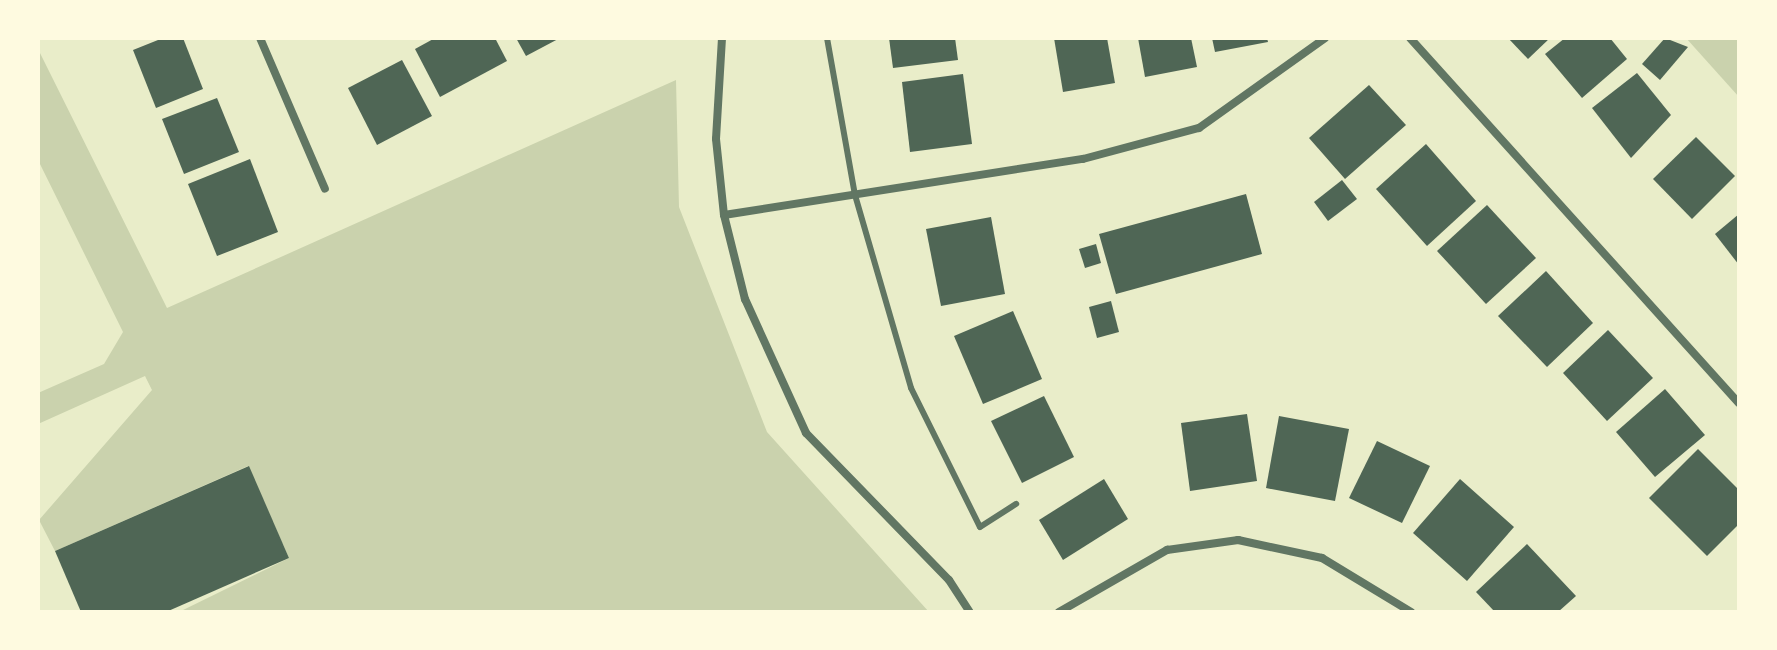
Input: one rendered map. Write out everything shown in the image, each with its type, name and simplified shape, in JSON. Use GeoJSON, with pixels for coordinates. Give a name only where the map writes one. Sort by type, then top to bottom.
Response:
{"type":"FeatureCollection","features":[{"type":"Feature","properties":{"kind":"street"},"geometry":{"type":"LineString","coordinates":[[260,38],[325,189]]}},
{"type":"Feature","properties":{"kind":"street"},"geometry":{"type":"LineString","coordinates":[[722,38],[716,139],[724,215],[745,299],[806,433],[949,580],[970,612]]}},
{"type":"Feature","properties":{"kind":"street"},"geometry":{"type":"LineString","coordinates":[[724,215],[1083,159],[1199,128],[1325,38]]}},
{"type":"Feature","properties":{"kind":"street"},"geometry":{"type":"LineString","coordinates":[[1410,38],[1739,403]]}},
{"type":"Feature","properties":{"kind":"street"},"geometry":{"type":"LineString","coordinates":[[1059,612],[1167,550],[1238,540],[1322,558],[1411,612]]}},
{"type":"Feature","properties":{"kind":"lane"},"geometry":{"type":"LineString","coordinates":[[827,38],[855,195],[911,388],[943,463],[980,527],[1016,504]]}},
{"type":"Feature","properties":{"kind":"green space"},"geometry":{"type":"Polygon","coordinates":[[[1686,38],[1739,38],[1739,97],[1686,38]]]}},
{"type":"Feature","properties":{"kind":"green space"},"geometry":{"type":"Polygon","coordinates":[[[38,49],[167,308],[676,80],[679,207],[767,432],[929,612],[179,612],[289,558],[248,466],[55,551],[39,520],[152,390],[145,376],[38,424],[38,393],[104,364],[123,332],[38,160],[38,49]]]}},
{"type":"Feature","properties":{"kind":"building"},"geometry":{"type":"Polygon","coordinates":[[[163,38],[183,38],[203,89],[156,108],[133,50],[163,38]]]}},
{"type":"Feature","properties":{"kind":"building"},"geometry":{"type":"Polygon","coordinates":[[[435,38],[495,38],[507,61],[440,97],[415,49],[435,38]]]}},
{"type":"Feature","properties":{"kind":"building"},"geometry":{"type":"Polygon","coordinates":[[[516,38],[560,38],[526,56],[516,38]]]}},
{"type":"Feature","properties":{"kind":"building"},"geometry":{"type":"Polygon","coordinates":[[[889,38],[955,38],[958,60],[893,68],[889,38]]]}},
{"type":"Feature","properties":{"kind":"building"},"geometry":{"type":"Polygon","coordinates":[[[1054,38],[1107,38],[1115,83],[1063,92],[1054,38]]]}},
{"type":"Feature","properties":{"kind":"building"},"geometry":{"type":"Polygon","coordinates":[[[1138,38],[1191,38],[1197,67],[1145,77],[1138,38]]]}},
{"type":"Feature","properties":{"kind":"building"},"geometry":{"type":"Polygon","coordinates":[[[1212,38],[1267,38],[1268,42],[1215,52],[1212,38]]]}},
{"type":"Feature","properties":{"kind":"building"},"geometry":{"type":"Polygon","coordinates":[[[1508,38],[1550,38],[1528,59],[1508,38]]]}},
{"type":"Feature","properties":{"kind":"building"},"geometry":{"type":"Polygon","coordinates":[[[1565,38],[1610,38],[1627,59],[1582,98],[1545,54],[1565,38]]]}},
{"type":"Feature","properties":{"kind":"building"},"geometry":{"type":"Polygon","coordinates":[[[1665,38],[1688,47],[1660,80],[1642,64],[1665,38]]]}},
{"type":"Feature","properties":{"kind":"building"},"geometry":{"type":"Polygon","coordinates":[[[402,60],[432,116],[377,145],[348,88],[402,60]]]}},
{"type":"Feature","properties":{"kind":"building"},"geometry":{"type":"Polygon","coordinates":[[[1637,73],[1671,115],[1631,158],[1592,108],[1637,73]]]}},
{"type":"Feature","properties":{"kind":"building"},"geometry":{"type":"Polygon","coordinates":[[[963,74],[972,144],[910,152],[902,82],[963,74]]]}},
{"type":"Feature","properties":{"kind":"building"},"geometry":{"type":"Polygon","coordinates":[[[1369,85],[1406,125],[1345,179],[1309,138],[1369,85]]]}},
{"type":"Feature","properties":{"kind":"building"},"geometry":{"type":"Polygon","coordinates":[[[217,98],[239,152],[184,174],[162,119],[217,98]]]}},
{"type":"Feature","properties":{"kind":"building"},"geometry":{"type":"Polygon","coordinates":[[[1696,137],[1735,176],[1692,219],[1653,179],[1696,137]]]}},
{"type":"Feature","properties":{"kind":"building"},"geometry":{"type":"Polygon","coordinates":[[[1426,144],[1476,201],[1427,246],[1376,189],[1426,144]]]}},
{"type":"Feature","properties":{"kind":"building"},"geometry":{"type":"Polygon","coordinates":[[[250,159],[278,232],[217,256],[188,184],[250,159]]]}},
{"type":"Feature","properties":{"kind":"building"},"geometry":{"type":"Polygon","coordinates":[[[1342,180],[1357,199],[1328,221],[1314,202],[1342,180]]]}},
{"type":"Feature","properties":{"kind":"building"},"geometry":{"type":"Polygon","coordinates":[[[1246,194],[1262,254],[1116,294],[1099,234],[1246,194]]]}},
{"type":"Feature","properties":{"kind":"building"},"geometry":{"type":"Polygon","coordinates":[[[1487,205],[1536,258],[1486,304],[1437,251],[1487,205]]]}},
{"type":"Feature","properties":{"kind":"building"},"geometry":{"type":"Polygon","coordinates":[[[1739,214],[1739,265],[1715,234],[1739,214]]]}},
{"type":"Feature","properties":{"kind":"building"},"geometry":{"type":"Polygon","coordinates":[[[991,217],[1005,294],[941,306],[926,229],[991,217]]]}},
{"type":"Feature","properties":{"kind":"building"},"geometry":{"type":"Polygon","coordinates":[[[1096,244],[1101,263],[1085,268],[1079,249],[1096,244]]]}},
{"type":"Feature","properties":{"kind":"building"},"geometry":{"type":"Polygon","coordinates":[[[1546,271],[1593,323],[1547,367],[1498,316],[1546,271]]]}},
{"type":"Feature","properties":{"kind":"building"},"geometry":{"type":"Polygon","coordinates":[[[1111,301],[1119,332],[1097,338],[1089,307],[1111,301]]]}},
{"type":"Feature","properties":{"kind":"building"},"geometry":{"type":"Polygon","coordinates":[[[1013,311],[1042,379],[983,404],[954,336],[1013,311]]]}},
{"type":"Feature","properties":{"kind":"building"},"geometry":{"type":"Polygon","coordinates":[[[1608,330],[1653,378],[1607,421],[1563,373],[1608,330]]]}},
{"type":"Feature","properties":{"kind":"building"},"geometry":{"type":"Polygon","coordinates":[[[1665,389],[1705,435],[1655,477],[1616,432],[1665,389]]]}},
{"type":"Feature","properties":{"kind":"building"},"geometry":{"type":"Polygon","coordinates":[[[1044,396],[1074,457],[1022,483],[991,421],[1044,396]]]}},
{"type":"Feature","properties":{"kind":"building"},"geometry":{"type":"Polygon","coordinates":[[[1247,414],[1257,481],[1190,491],[1181,423],[1247,414]]]}},
{"type":"Feature","properties":{"kind":"building"},"geometry":{"type":"Polygon","coordinates":[[[1279,416],[1349,429],[1335,501],[1266,488],[1279,416]]]}},
{"type":"Feature","properties":{"kind":"building"},"geometry":{"type":"Polygon","coordinates":[[[1377,441],[1430,466],[1402,523],[1349,498],[1377,441]]]}},
{"type":"Feature","properties":{"kind":"building"},"geometry":{"type":"Polygon","coordinates":[[[1698,449],[1739,490],[1739,524],[1707,556],[1649,498],[1698,449]]]}},
{"type":"Feature","properties":{"kind":"building"},"geometry":{"type":"Polygon","coordinates":[[[249,466],[289,558],[166,612],[81,612],[55,551],[249,466]]]}},
{"type":"Feature","properties":{"kind":"building"},"geometry":{"type":"Polygon","coordinates":[[[1104,479],[1128,519],[1063,560],[1039,520],[1104,479]]]}},
{"type":"Feature","properties":{"kind":"building"},"geometry":{"type":"Polygon","coordinates":[[[1460,479],[1514,527],[1467,581],[1413,533],[1460,479]]]}},
{"type":"Feature","properties":{"kind":"building"},"geometry":{"type":"Polygon","coordinates":[[[1527,544],[1576,596],[1558,612],[1495,612],[1476,592],[1527,544]]]}}]}
